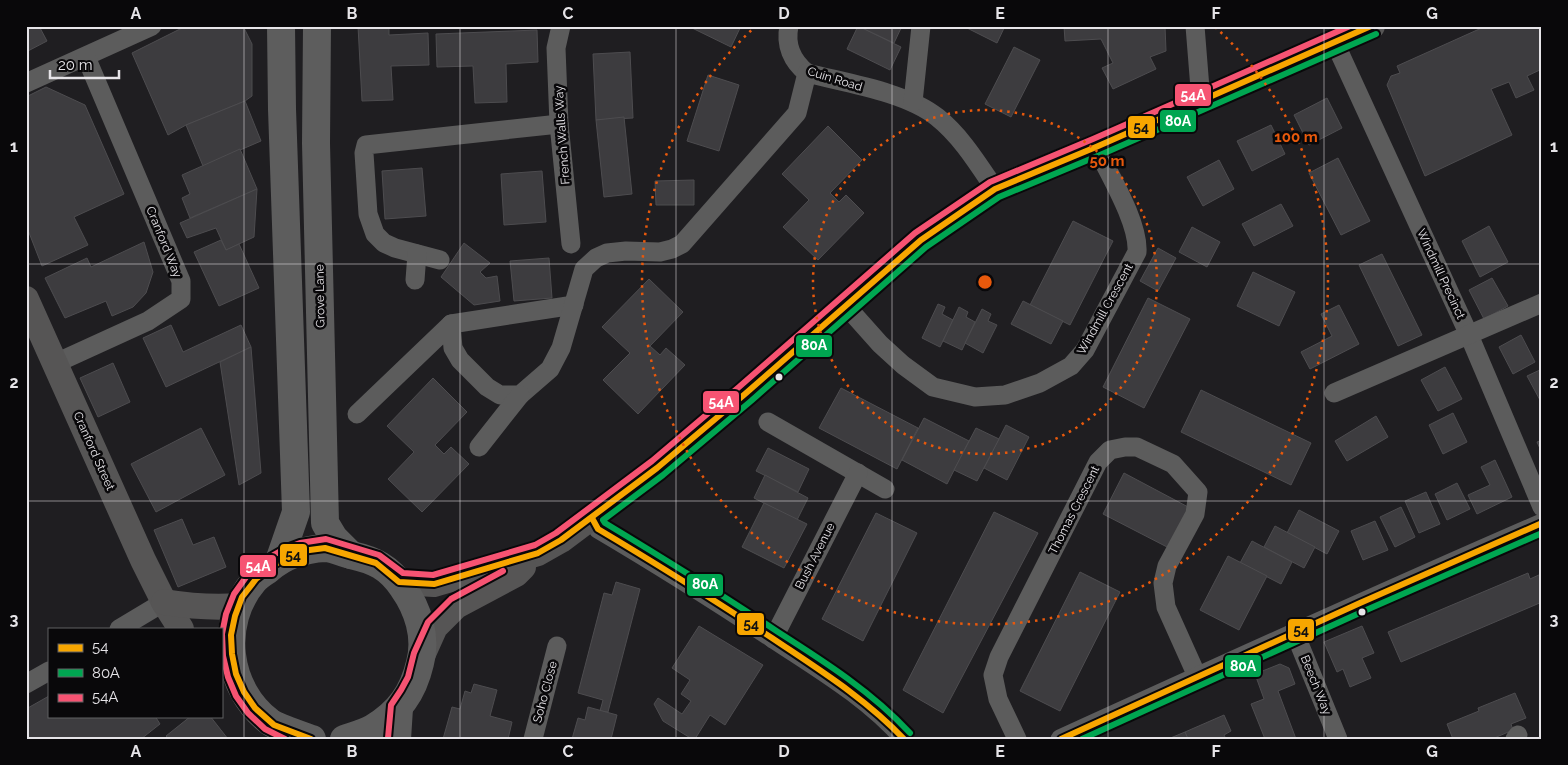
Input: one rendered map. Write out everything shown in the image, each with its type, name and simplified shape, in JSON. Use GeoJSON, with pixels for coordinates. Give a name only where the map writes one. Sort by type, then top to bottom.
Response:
{"type":"FeatureCollection","features":[{"type":"Feature","properties":{"kind":"main road"},"geometry":{"type":"LineString","coordinates":[[279,561],[296,512],[282,109],[281,26]]}},
{"type":"Feature","properties":{"kind":"main road","name":"Grove Lane"},"geometry":{"type":"LineString","coordinates":[[317,26],[316,153],[325,523],[334,538],[352,555]]}},
{"type":"Feature","properties":{"kind":"main road"},"geometry":{"type":"LineString","coordinates":[[399,582],[434,584],[538,553],[561,540],[592,518],[693,437],[847,307],[921,240],[995,188],[1096,147],[1372,26]]}},
{"type":"Feature","properties":{"kind":"main road","name":"Cranford Street"},"geometry":{"type":"LineString","coordinates":[[26,299],[139,551],[164,602],[181,628]]}},
{"type":"Feature","properties":{"kind":"main road"},"geometry":{"type":"LineString","coordinates":[[249,701],[238,681],[231,654],[231,633],[238,606],[254,581],[279,561],[305,551],[326,548],[371,559],[386,569],[399,582],[413,602],[420,623],[422,656]]}},
{"type":"Feature","properties":{"kind":"main road"},"geometry":{"type":"LineString","coordinates":[[344,739],[372,729],[399,708],[416,680],[422,656],[435,627],[456,606],[516,574],[538,553]]}},
{"type":"Feature","properties":{"kind":"main road"},"geometry":{"type":"LineString","coordinates":[[164,602],[222,608],[238,606]]}},
{"type":"Feature","properties":{"kind":"main road"},"geometry":{"type":"LineString","coordinates":[[222,674],[271,723],[312,739]]}},
{"type":"Feature","properties":{"kind":"main road"},"geometry":{"type":"LineString","coordinates":[[397,739],[399,708]]}},
{"type":"Feature","properties":{"kind":"street"},"geometry":{"type":"LineString","coordinates":[[26,83],[152,26]]}},
{"type":"Feature","properties":{"kind":"street","name":"French Walls Way"},"geometry":{"type":"LineString","coordinates":[[479,447],[520,395],[550,369],[561,348],[574,304],[578,258],[559,124],[556,48],[561,26]]}},
{"type":"Feature","properties":{"kind":"street","name":"Cuin Road"},"geometry":{"type":"LineString","coordinates":[[789,26],[787,36],[791,52],[798,65],[807,73],[914,102],[937,117],[962,143],[995,188]]}},
{"type":"Feature","properties":{"kind":"street"},"geometry":{"type":"LineString","coordinates":[[914,102],[922,26]]}},
{"type":"Feature","properties":{"kind":"street"},"geometry":{"type":"LineString","coordinates":[[1195,26],[1201,101]]}},
{"type":"Feature","properties":{"kind":"street","name":"Windmill Precinct"},"geometry":{"type":"LineString","coordinates":[[1335,43],[1469,336],[1542,507]]}},
{"type":"Feature","properties":{"kind":"street","name":"Cranford Way"},"geometry":{"type":"LineString","coordinates":[[56,363],[148,321],[181,299],[181,281],[86,57]]}},
{"type":"Feature","properties":{"kind":"street"},"geometry":{"type":"LineString","coordinates":[[578,258],[596,258],[607,253],[626,251],[660,252],[682,244],[797,113],[807,73]]}},
{"type":"Feature","properties":{"kind":"street"},"geometry":{"type":"LineString","coordinates":[[440,260],[395,248],[384,243],[375,234],[368,214],[364,153],[366,145],[559,124]]}},
{"type":"Feature","properties":{"kind":"street","name":"Windmill Crescent"},"geometry":{"type":"LineString","coordinates":[[847,307],[880,344],[903,365],[933,386],[975,396],[1005,395],[1040,383],[1071,366],[1085,350],[1137,252],[1138,242],[1134,226],[1096,147]]}},
{"type":"Feature","properties":{"kind":"street"},"geometry":{"type":"LineString","coordinates":[[415,280],[417,254]]}},
{"type":"Feature","properties":{"kind":"street"},"geometry":{"type":"LineString","coordinates":[[1334,393],[1542,303]]}},
{"type":"Feature","properties":{"kind":"street"},"geometry":{"type":"LineString","coordinates":[[357,414],[451,324],[574,304]]}},
{"type":"Feature","properties":{"kind":"street"},"geometry":{"type":"LineString","coordinates":[[451,324],[453,348],[460,360],[487,387],[500,395],[520,395]]}},
{"type":"Feature","properties":{"kind":"street"},"geometry":{"type":"LineString","coordinates":[[768,422],[885,489]]}},
{"type":"Feature","properties":{"kind":"street","name":"Thomas Crescent"},"geometry":{"type":"LineString","coordinates":[[1017,739],[998,699],[993,675],[999,657],[1098,462],[1110,450],[1125,447],[1137,448],[1173,464],[1198,492],[1195,514],[1167,566],[1163,583],[1166,607],[1197,676]]}},
{"type":"Feature","properties":{"kind":"street","name":"Bush Avenue"},"geometry":{"type":"LineString","coordinates":[[773,639],[858,472]]}},
{"type":"Feature","properties":{"kind":"street"},"geometry":{"type":"LineString","coordinates":[[592,518],[598,529],[674,574],[840,683],[890,722],[904,739]]}},
{"type":"Feature","properties":{"kind":"street"},"geometry":{"type":"LineString","coordinates":[[1060,739],[1197,676],[1253,653],[1294,632],[1542,523]]}},
{"type":"Feature","properties":{"kind":"street"},"geometry":{"type":"LineString","coordinates":[[121,628],[164,602]]}},
{"type":"Feature","properties":{"kind":"street","name":"Beech Way"},"geometry":{"type":"LineString","coordinates":[[1294,632],[1338,739]]}},
{"type":"Feature","properties":{"kind":"street","name":"Soho Close"},"geometry":{"type":"LineString","coordinates":[[533,739],[557,646]]}},
{"type":"Feature","properties":{"kind":"street"},"geometry":{"type":"LineString","coordinates":[[26,684],[48,672]]}},
{"type":"Feature","properties":{"kind":"building"},"geometry":{"type":"Polygon","coordinates":[[[26,26],[39,26],[47,41],[26,52],[26,26]]]}},
{"type":"Feature","properties":{"kind":"building"},"geometry":{"type":"Polygon","coordinates":[[[186,26],[243,26],[252,44],[252,96],[245,101],[186,125],[168,135],[132,53],[186,26]]]}},
{"type":"Feature","properties":{"kind":"building"},"geometry":{"type":"Polygon","coordinates":[[[358,26],[389,26],[389,35],[428,33],[429,65],[391,66],[393,100],[362,101],[358,26]]]}},
{"type":"Feature","properties":{"kind":"building"},"geometry":{"type":"Polygon","coordinates":[[[691,26],[741,26],[731,47],[691,26]]]}},
{"type":"Feature","properties":{"kind":"building"},"geometry":{"type":"Polygon","coordinates":[[[858,26],[901,47],[890,70],[847,49],[858,26]]]}},
{"type":"Feature","properties":{"kind":"building"},"geometry":{"type":"Polygon","coordinates":[[[858,26],[902,26],[894,43],[858,26]]]}},
{"type":"Feature","properties":{"kind":"building"},"geometry":{"type":"Polygon","coordinates":[[[963,26],[1005,26],[997,43],[963,26]]]}},
{"type":"Feature","properties":{"kind":"building"},"geometry":{"type":"Polygon","coordinates":[[[1064,26],[1165,26],[1166,51],[1150,57],[1156,69],[1113,89],[1102,68],[1113,63],[1101,39],[1065,41],[1064,26]]]}},
{"type":"Feature","properties":{"kind":"building"},"geometry":{"type":"Polygon","coordinates":[[[1486,26],[1542,26],[1542,69],[1527,76],[1534,90],[1516,98],[1509,82],[1491,89],[1512,135],[1425,176],[1387,85],[1391,76],[1400,73],[1397,66],[1486,26]]]}},
{"type":"Feature","properties":{"kind":"building"},"geometry":{"type":"Polygon","coordinates":[[[537,30],[538,62],[506,64],[507,102],[475,103],[473,66],[437,67],[436,34],[537,30]]]}},
{"type":"Feature","properties":{"kind":"building"},"geometry":{"type":"Polygon","coordinates":[[[1014,47],[1040,60],[1011,117],[985,104],[1014,47]]]}},
{"type":"Feature","properties":{"kind":"building"},"geometry":{"type":"Polygon","coordinates":[[[630,52],[633,118],[596,120],[593,54],[630,52]]]}},
{"type":"Feature","properties":{"kind":"building"},"geometry":{"type":"Polygon","coordinates":[[[708,75],[739,85],[719,151],[687,141],[708,75]]]}},
{"type":"Feature","properties":{"kind":"building"},"geometry":{"type":"Polygon","coordinates":[[[46,87],[85,105],[124,194],[74,217],[88,245],[42,266],[26,225],[26,97],[46,87]]]}},
{"type":"Feature","properties":{"kind":"building"},"geometry":{"type":"Polygon","coordinates":[[[1327,98],[1342,128],[1309,145],[1294,115],[1327,98]]]}},
{"type":"Feature","properties":{"kind":"building"},"geometry":{"type":"Polygon","coordinates":[[[245,101],[261,141],[203,166],[186,125],[245,101]]]}},
{"type":"Feature","properties":{"kind":"building"},"geometry":{"type":"Polygon","coordinates":[[[624,117],[632,194],[604,197],[596,120],[624,117]]]}},
{"type":"Feature","properties":{"kind":"building"},"geometry":{"type":"Polygon","coordinates":[[[1271,125],[1285,154],[1252,171],[1237,141],[1271,125]]]}},
{"type":"Feature","properties":{"kind":"building"},"geometry":{"type":"Polygon","coordinates":[[[828,126],[862,160],[830,193],[839,202],[846,195],[864,213],[818,260],[783,227],[809,200],[782,174],[828,126]]]}},
{"type":"Feature","properties":{"kind":"building"},"geometry":{"type":"Polygon","coordinates":[[[240,149],[257,189],[190,218],[182,198],[190,194],[182,175],[240,149]]]}},
{"type":"Feature","properties":{"kind":"building"},"geometry":{"type":"Polygon","coordinates":[[[1338,158],[1370,221],[1341,235],[1309,173],[1338,158]]]}},
{"type":"Feature","properties":{"kind":"building"},"geometry":{"type":"Polygon","coordinates":[[[1219,160],[1234,189],[1203,206],[1187,177],[1219,160]]]}},
{"type":"Feature","properties":{"kind":"building"},"geometry":{"type":"Polygon","coordinates":[[[422,168],[426,216],[385,219],[382,171],[422,168]]]}},
{"type":"Feature","properties":{"kind":"building"},"geometry":{"type":"Polygon","coordinates":[[[542,171],[546,222],[504,225],[501,174],[542,171]]]}},
{"type":"Feature","properties":{"kind":"building"},"geometry":{"type":"Polygon","coordinates":[[[694,180],[694,205],[656,205],[655,181],[694,180]]]}},
{"type":"Feature","properties":{"kind":"building"},"geometry":{"type":"Polygon","coordinates":[[[257,189],[254,237],[226,250],[216,228],[187,238],[180,223],[257,189]]]}},
{"type":"Feature","properties":{"kind":"building"},"geometry":{"type":"Polygon","coordinates":[[[1281,204],[1293,226],[1254,246],[1242,224],[1281,204]]]}},
{"type":"Feature","properties":{"kind":"building"},"geometry":{"type":"Polygon","coordinates":[[[1073,221],[1113,241],[1070,325],[1030,305],[1073,221]]]}},
{"type":"Feature","properties":{"kind":"building"},"geometry":{"type":"Polygon","coordinates":[[[1489,226],[1508,262],[1480,277],[1462,241],[1489,226]]]}},
{"type":"Feature","properties":{"kind":"building"},"geometry":{"type":"Polygon","coordinates":[[[1192,227],[1220,242],[1207,267],[1179,252],[1192,227]]]}},
{"type":"Feature","properties":{"kind":"building"},"geometry":{"type":"Polygon","coordinates":[[[221,240],[226,250],[239,244],[259,288],[219,306],[194,252],[221,240]]]}},
{"type":"Feature","properties":{"kind":"building"},"geometry":{"type":"Polygon","coordinates":[[[144,242],[153,272],[146,293],[133,307],[112,316],[106,301],[65,318],[45,278],[87,258],[91,267],[144,242]]]}},
{"type":"Feature","properties":{"kind":"building"},"geometry":{"type":"Polygon","coordinates":[[[464,243],[490,263],[480,272],[486,278],[497,276],[500,301],[474,305],[441,277],[464,243]]]}},
{"type":"Feature","properties":{"kind":"building"},"geometry":{"type":"Polygon","coordinates":[[[1158,248],[1176,258],[1158,291],[1140,281],[1158,248]]]}},
{"type":"Feature","properties":{"kind":"building"},"geometry":{"type":"Polygon","coordinates":[[[1382,254],[1422,335],[1398,346],[1359,265],[1382,254]]]}},
{"type":"Feature","properties":{"kind":"building"},"geometry":{"type":"Polygon","coordinates":[[[549,258],[552,298],[514,301],[510,261],[549,258]]]}},
{"type":"Feature","properties":{"kind":"building"},"geometry":{"type":"Polygon","coordinates":[[[1253,272],[1295,292],[1279,326],[1237,306],[1253,272]]]}},
{"type":"Feature","properties":{"kind":"building"},"geometry":{"type":"Polygon","coordinates":[[[1492,278],[1508,306],[1484,319],[1469,290],[1492,278]]]}},
{"type":"Feature","properties":{"kind":"building"},"geometry":{"type":"Polygon","coordinates":[[[649,279],[683,312],[650,346],[660,355],[666,348],[685,365],[638,414],[603,380],[630,353],[602,327],[649,279]]]}},
{"type":"Feature","properties":{"kind":"building"},"geometry":{"type":"Polygon","coordinates":[[[1148,298],[1190,319],[1144,408],[1103,387],[1148,298]]]}},
{"type":"Feature","properties":{"kind":"building"},"geometry":{"type":"Polygon","coordinates":[[[1023,301],[1063,321],[1051,344],[1011,324],[1023,301]]]}},
{"type":"Feature","properties":{"kind":"building"},"geometry":{"type":"Polygon","coordinates":[[[938,304],[945,307],[942,314],[953,320],[940,347],[922,338],[938,304]]]}},
{"type":"Feature","properties":{"kind":"building"},"geometry":{"type":"Polygon","coordinates":[[[1339,305],[1359,344],[1310,369],[1301,352],[1332,336],[1321,314],[1339,305]]]}},
{"type":"Feature","properties":{"kind":"building"},"geometry":{"type":"Polygon","coordinates":[[[959,307],[968,312],[966,317],[975,322],[962,350],[943,341],[959,307]]]}},
{"type":"Feature","properties":{"kind":"building"},"geometry":{"type":"Polygon","coordinates":[[[982,309],[991,314],[988,321],[997,325],[983,353],[965,343],[982,309]]]}},
{"type":"Feature","properties":{"kind":"building"},"geometry":{"type":"Polygon","coordinates":[[[171,325],[183,352],[241,325],[251,347],[166,387],[143,338],[171,325]]]}},
{"type":"Feature","properties":{"kind":"building"},"geometry":{"type":"Polygon","coordinates":[[[1521,335],[1535,362],[1513,374],[1499,347],[1521,335]]]}},
{"type":"Feature","properties":{"kind":"building"},"geometry":{"type":"Polygon","coordinates":[[[251,347],[261,473],[239,485],[220,362],[251,347]]]}},
{"type":"Feature","properties":{"kind":"building"},"geometry":{"type":"Polygon","coordinates":[[[113,363],[130,402],[98,417],[80,378],[113,363]]]}},
{"type":"Feature","properties":{"kind":"building"},"geometry":{"type":"Polygon","coordinates":[[[1445,367],[1462,399],[1438,411],[1421,380],[1445,367]]]}},
{"type":"Feature","properties":{"kind":"building"},"geometry":{"type":"Polygon","coordinates":[[[1542,369],[1542,402],[1541,402],[1527,376],[1542,369]]]}},
{"type":"Feature","properties":{"kind":"building"},"geometry":{"type":"Polygon","coordinates":[[[433,378],[467,412],[435,445],[444,454],[451,447],[469,464],[422,512],[388,479],[414,452],[387,426],[433,378]]]}},
{"type":"Feature","properties":{"kind":"building"},"geometry":{"type":"Polygon","coordinates":[[[841,388],[918,428],[897,469],[819,428],[841,388]]]}},
{"type":"Feature","properties":{"kind":"building"},"geometry":{"type":"Polygon","coordinates":[[[1201,390],[1311,443],[1291,485],[1181,432],[1201,390]]]}},
{"type":"Feature","properties":{"kind":"building"},"geometry":{"type":"Polygon","coordinates":[[[1453,413],[1467,442],[1443,454],[1429,425],[1453,413]]]}},
{"type":"Feature","properties":{"kind":"building"},"geometry":{"type":"Polygon","coordinates":[[[1376,416],[1388,437],[1347,461],[1335,441],[1376,416]]]}},
{"type":"Feature","properties":{"kind":"building"},"geometry":{"type":"Polygon","coordinates":[[[924,418],[969,441],[947,484],[902,460],[924,418]]]}},
{"type":"Feature","properties":{"kind":"building"},"geometry":{"type":"Polygon","coordinates":[[[1006,425],[1029,437],[1007,480],[984,468],[1006,425]]]}},
{"type":"Feature","properties":{"kind":"building"},"geometry":{"type":"Polygon","coordinates":[[[201,428],[225,475],[156,512],[131,464],[201,428]]]}},
{"type":"Feature","properties":{"kind":"building"},"geometry":{"type":"Polygon","coordinates":[[[976,428],[999,439],[977,481],[954,470],[976,428]]]}},
{"type":"Feature","properties":{"kind":"building"},"geometry":{"type":"Polygon","coordinates":[[[1542,440],[1542,453],[1537,442],[1542,440]]]}},
{"type":"Feature","properties":{"kind":"building"},"geometry":{"type":"Polygon","coordinates":[[[768,448],[809,469],[798,492],[756,471],[768,448]]]}},
{"type":"Feature","properties":{"kind":"building"},"geometry":{"type":"Polygon","coordinates":[[[1495,460],[1512,497],[1477,514],[1468,495],[1490,485],[1481,467],[1495,460]]]}},
{"type":"Feature","properties":{"kind":"building"},"geometry":{"type":"Polygon","coordinates":[[[1124,473],[1190,508],[1169,548],[1103,514],[1124,473]]]}},
{"type":"Feature","properties":{"kind":"building"},"geometry":{"type":"Polygon","coordinates":[[[765,475],[808,498],[797,520],[754,498],[765,475]]]}},
{"type":"Feature","properties":{"kind":"building"},"geometry":{"type":"Polygon","coordinates":[[[1457,483],[1470,509],[1447,520],[1435,494],[1457,483]]]}},
{"type":"Feature","properties":{"kind":"building"},"geometry":{"type":"Polygon","coordinates":[[[1426,492],[1440,524],[1419,533],[1405,501],[1426,492]]]}},
{"type":"Feature","properties":{"kind":"building"},"geometry":{"type":"Polygon","coordinates":[[[764,503],[807,524],[784,568],[742,547],[764,503]]]}},
{"type":"Feature","properties":{"kind":"building"},"geometry":{"type":"Polygon","coordinates":[[[1401,507],[1415,537],[1395,547],[1380,517],[1401,507]]]}},
{"type":"Feature","properties":{"kind":"building"},"geometry":{"type":"Polygon","coordinates":[[[1299,510],[1339,531],[1327,554],[1287,533],[1299,510]]]}},
{"type":"Feature","properties":{"kind":"building"},"geometry":{"type":"Polygon","coordinates":[[[994,512],[1038,533],[943,713],[903,690],[994,512]]]}},
{"type":"Feature","properties":{"kind":"building"},"geometry":{"type":"Polygon","coordinates":[[[876,513],[917,533],[863,641],[822,619],[876,513]]]}},
{"type":"Feature","properties":{"kind":"building"},"geometry":{"type":"Polygon","coordinates":[[[182,519],[193,545],[214,537],[226,567],[178,587],[154,530],[182,519]]]}},
{"type":"Feature","properties":{"kind":"building"},"geometry":{"type":"Polygon","coordinates":[[[1375,521],[1388,550],[1363,560],[1351,531],[1375,521]]]}},
{"type":"Feature","properties":{"kind":"building"},"geometry":{"type":"Polygon","coordinates":[[[1275,526],[1315,547],[1304,568],[1264,547],[1275,526]]]}},
{"type":"Feature","properties":{"kind":"building"},"geometry":{"type":"Polygon","coordinates":[[[1252,541],[1292,562],[1281,584],[1240,563],[1252,541]]]}},
{"type":"Feature","properties":{"kind":"building"},"geometry":{"type":"Polygon","coordinates":[[[1228,556],[1267,576],[1239,630],[1200,610],[1228,556]]]}},
{"type":"Feature","properties":{"kind":"building"},"geometry":{"type":"Polygon","coordinates":[[[1080,572],[1120,592],[1060,711],[1020,691],[1080,572]]]}},
{"type":"Feature","properties":{"kind":"building"},"geometry":{"type":"Polygon","coordinates":[[[1528,573],[1530,579],[1541,574],[1542,602],[1401,662],[1388,632],[1528,573]]]}},
{"type":"Feature","properties":{"kind":"building"},"geometry":{"type":"Polygon","coordinates":[[[616,582],[640,589],[608,712],[600,711],[603,700],[578,693],[604,593],[612,595],[616,582]]]}},
{"type":"Feature","properties":{"kind":"building"},"geometry":{"type":"Polygon","coordinates":[[[699,626],[763,665],[725,725],[710,715],[695,739],[692,739],[663,721],[654,704],[658,698],[682,714],[691,701],[681,694],[690,680],[672,668],[699,626]]]}},
{"type":"Feature","properties":{"kind":"building"},"geometry":{"type":"Polygon","coordinates":[[[1362,626],[1374,653],[1362,658],[1371,678],[1350,687],[1343,669],[1337,672],[1324,642],[1362,626]]]}},
{"type":"Feature","properties":{"kind":"building"},"geometry":{"type":"Polygon","coordinates":[[[1280,664],[1289,668],[1295,684],[1278,691],[1296,739],[1265,739],[1251,704],[1264,699],[1255,674],[1280,664]]]}},
{"type":"Feature","properties":{"kind":"building"},"geometry":{"type":"Polygon","coordinates":[[[474,684],[497,690],[490,716],[512,722],[508,739],[443,739],[452,707],[460,709],[465,691],[471,693],[474,684]]]}},
{"type":"Feature","properties":{"kind":"building"},"geometry":{"type":"Polygon","coordinates":[[[1515,693],[1526,718],[1511,724],[1513,730],[1492,739],[1453,739],[1447,724],[1479,711],[1478,708],[1515,693]]]}},
{"type":"Feature","properties":{"kind":"building"},"geometry":{"type":"Polygon","coordinates":[[[48,697],[48,718],[156,718],[160,724],[141,739],[26,739],[26,709],[48,697]]]}},
{"type":"Feature","properties":{"kind":"building"},"geometry":{"type":"Polygon","coordinates":[[[588,707],[617,715],[611,739],[572,739],[578,718],[585,720],[588,707]]]}},
{"type":"Feature","properties":{"kind":"building"},"geometry":{"type":"Polygon","coordinates":[[[1224,715],[1231,731],[1224,735],[1226,739],[1188,739],[1185,732],[1224,715]]]}},
{"type":"Feature","properties":{"kind":"building"},"geometry":{"type":"Polygon","coordinates":[[[188,718],[212,718],[228,739],[169,739],[166,736],[188,718]]]}},
{"type":"Feature","properties":{"kind":"building"},"geometry":{"type":"Polygon","coordinates":[[[1185,732],[1188,739],[1168,739],[1185,732]]]}},
{"type":"Feature","properties":{"kind":"transit line","name":"54A"},"geometry":{"type":"LineString","coordinates":[[285,739],[265,729],[248,713],[236,696],[228,677],[223,656],[222,634],[226,614],[234,594],[249,573],[270,557],[300,543],[326,539],[379,555],[403,573],[433,575],[535,545],[556,533],[652,461],[915,233],[990,182],[1350,26]]}},
{"type":"Feature","properties":{"kind":"transit line","name":"54"},"geometry":{"type":"LineString","coordinates":[[311,739],[274,725],[255,708],[244,692],[236,674],[231,635],[235,616],[242,597],[256,579],[275,564],[302,551],[325,548],[376,563],[399,582],[434,584],[538,553],[561,540],[657,468],[745,394],[921,240],[995,189],[1096,147],[1371,26]]}},
{"type":"Feature","properties":{"kind":"transit line","name":"80A"},"geometry":{"type":"LineString","coordinates":[[910,733],[880,704],[830,666],[603,520],[663,475],[751,401],[926,247],[999,197],[1100,155],[1376,34]]}},
{"type":"Feature","properties":{"kind":"transit line","name":"54"},"geometry":{"type":"LineString","coordinates":[[592,518],[598,529],[729,610],[841,685],[873,710],[904,739]]}},
{"type":"Feature","properties":{"kind":"transit line","name":"54"},"geometry":{"type":"LineString","coordinates":[[1061,739],[1360,603],[1542,523]]}},
{"type":"Feature","properties":{"kind":"transit line","name":"80A"},"geometry":{"type":"LineString","coordinates":[[1082,739],[1364,611],[1542,533]]}},
{"type":"Feature","properties":{"kind":"transit line","name":"54A"},"geometry":{"type":"LineString","coordinates":[[388,738],[391,705],[408,677],[414,653],[428,622],[451,599],[503,571]]}}]}
